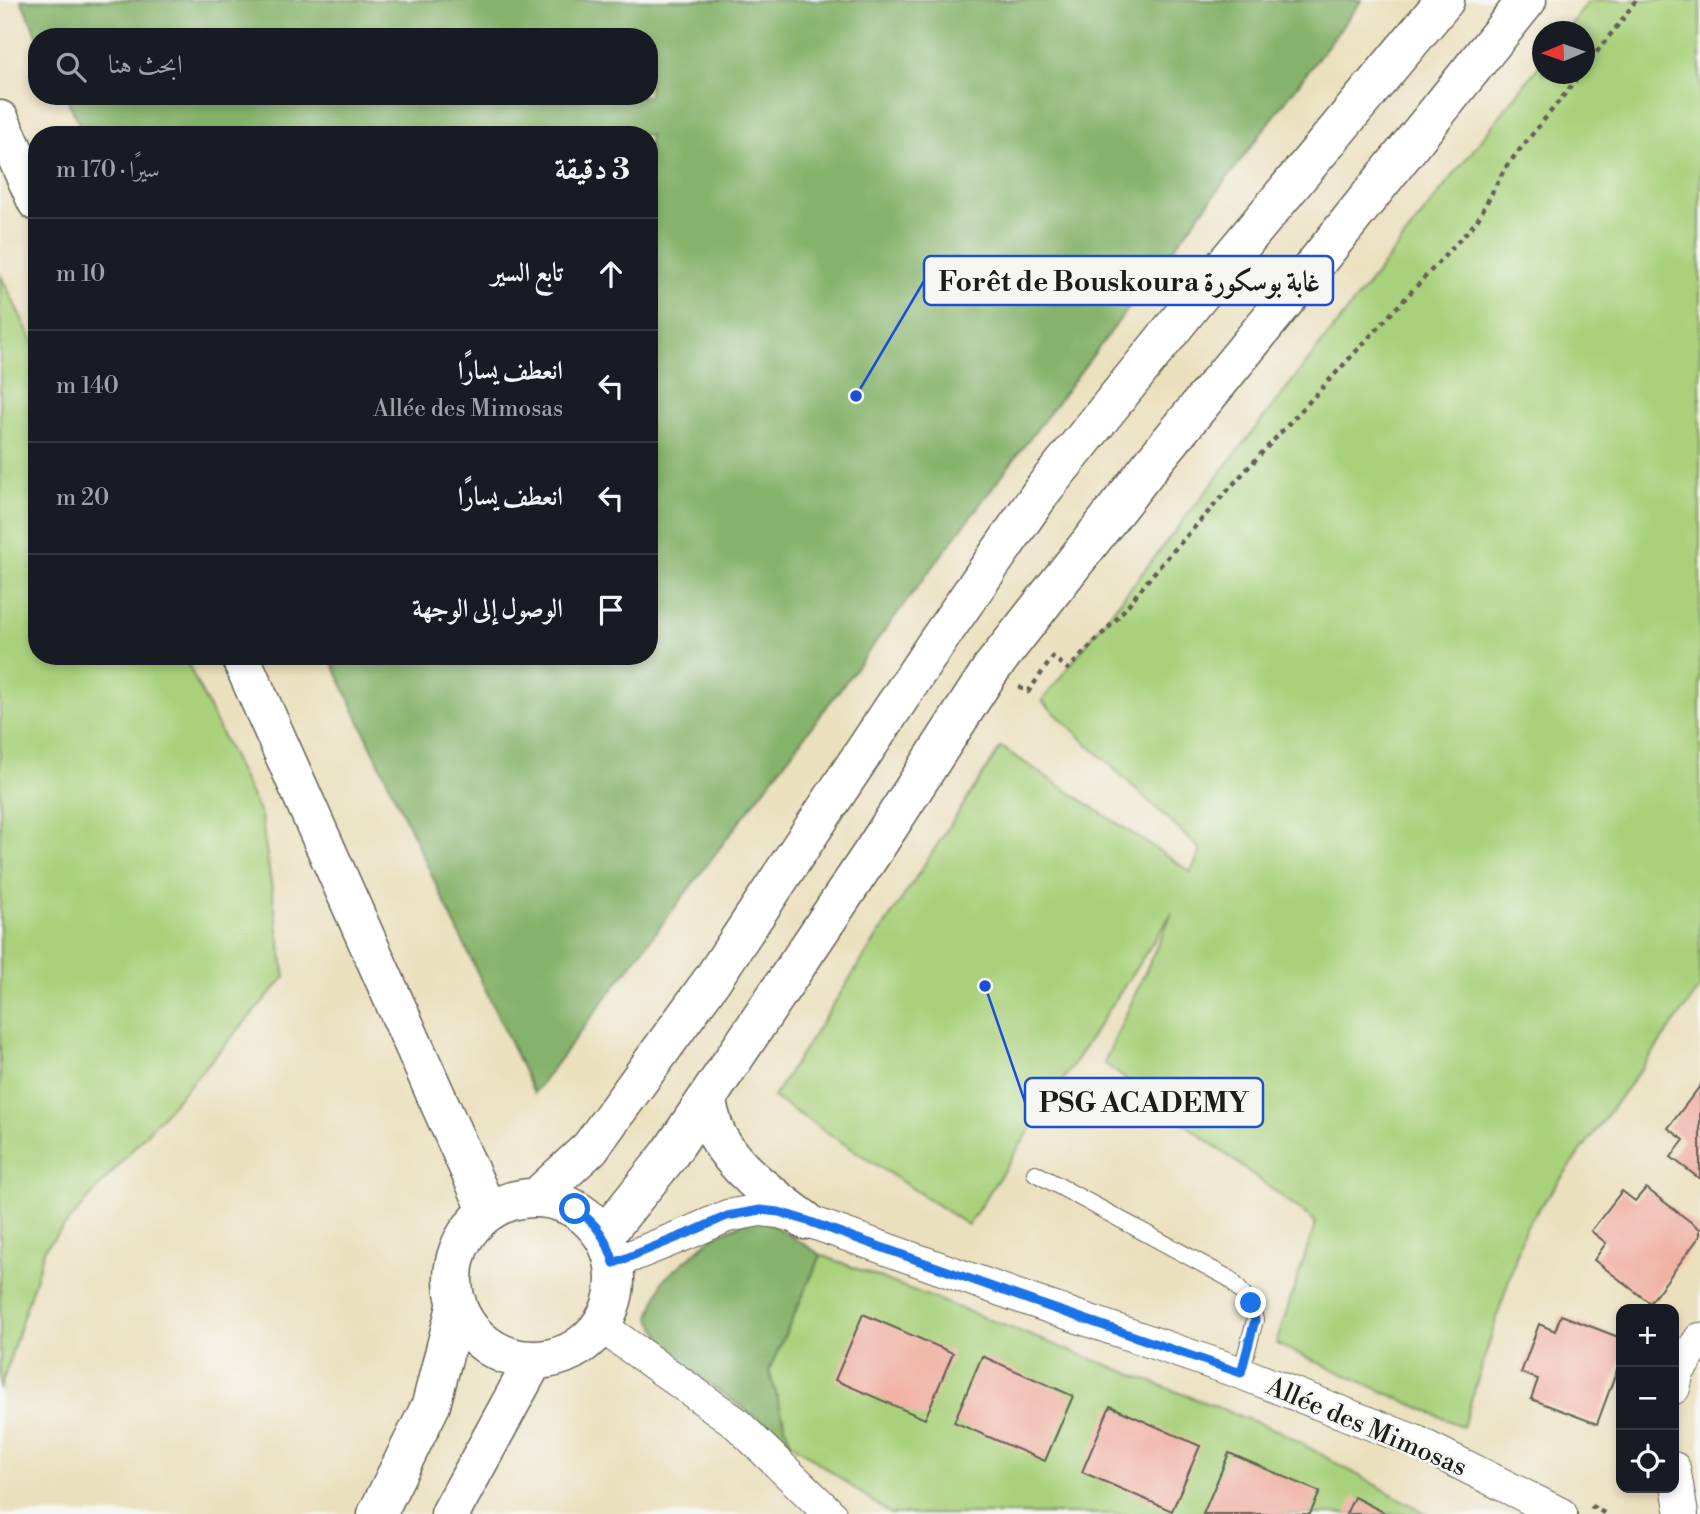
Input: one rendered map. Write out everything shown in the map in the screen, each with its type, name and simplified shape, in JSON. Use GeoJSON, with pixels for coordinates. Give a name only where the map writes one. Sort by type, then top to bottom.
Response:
{"type":"FeatureCollection","features":[{"type":"Feature","properties":{"kind":"street"},"geometry":{"type":"LineString","coordinates":[[537,1197],[590,1148],[696,1002],[937,642],[1045,487],[1194,302],[1445,0]]}},
{"type":"Feature","properties":{"kind":"street"},"geometry":{"type":"LineString","coordinates":[[609,1250],[991,669],[1150,466],[1317,263],[1527,0]]}},
{"type":"Feature","properties":{"kind":"street"},"geometry":{"type":"LineString","coordinates":[[0,120],[28,182]]}},
{"type":"Feature","properties":{"kind":"street"},"geometry":{"type":"LineString","coordinates":[[244,665],[488,1212]]}},
{"type":"Feature","properties":{"kind":"street"},"geometry":{"type":"LineString","coordinates":[[706,1100],[717,1136],[738,1165],[765,1191],[805,1220]]}},
{"type":"Feature","properties":{"kind":"street"},"geometry":{"type":"LineString","coordinates":[[537,1197],[551,1199],[586,1216],[609,1250],[616,1276],[612,1302],[601,1326],[592,1336],[572,1351],[560,1356],[521,1360],[486,1345],[468,1326],[453,1288],[456,1257],[461,1242],[470,1229],[488,1212],[511,1200],[537,1197]]}},
{"type":"Feature","properties":{"kind":"street","name":"Allée des Mimosas"},"geometry":{"type":"LineString","coordinates":[[609,1250],[691,1232],[727,1216],[760,1210],[779,1212],[1241,1373],[1418,1442],[1561,1514]]}},
{"type":"Feature","properties":{"kind":"street"},"geometry":{"type":"LineString","coordinates":[[377,1514],[431,1405],[457,1303]]}},
{"type":"Feature","properties":{"kind":"street"},"geometry":{"type":"LineString","coordinates":[[601,1326],[735,1422],[830,1514]]}},
{"type":"Feature","properties":{"kind":"street"},"geometry":{"type":"LineString","coordinates":[[1679,1370],[1700,1339]]}},
{"type":"Feature","properties":{"kind":"street"},"geometry":{"type":"LineString","coordinates":[[450,1514],[534,1360]]}},
{"type":"Feature","properties":{"kind":"street"},"geometry":{"type":"LineString","coordinates":[[1678,1493],[1682,1514]]}},
{"type":"Feature","properties":{"kind":"lane"},"geometry":{"type":"LineString","coordinates":[[1035,1174],[1230,1279],[1251,1303],[1255,1320],[1241,1373]]}},
{"type":"Feature","properties":{"kind":"path"},"geometry":{"type":"LineString","coordinates":[[1595,54],[1636,0]]}},
{"type":"Feature","properties":{"kind":"path"},"geometry":{"type":"LineString","coordinates":[[991,669],[1028,692],[1053,657],[1068,669],[1094,643],[1245,471],[1477,221],[1506,168],[1573,84]]}},
{"type":"Feature","properties":{"kind":"green space"},"geometry":{"type":"Polygon","coordinates":[[[21,0],[1362,0],[534,1093],[333,665],[658,665],[658,126],[80,126],[70,105],[658,105],[658,28],[34,28],[21,0]]]}},
{"type":"Feature","properties":{"kind":"green space"},"geometry":{"type":"Polygon","coordinates":[[[1590,0],[1700,0],[1700,988],[1525,1228],[1463,1427],[1276,1344],[1316,1222],[1104,1063],[1172,913],[968,1225],[773,1097],[1001,747],[1191,872],[1201,850],[1042,701],[1532,75],[1532,84],[1595,84],[1595,21],[1574,21],[1590,0]]]}},
{"type":"Feature","properties":{"kind":"green space"},"geometry":{"type":"Polygon","coordinates":[[[0,274],[28,332],[28,665],[188,665],[261,816],[285,977],[45,1248],[0,1390],[0,274]]]}},
{"type":"Feature","properties":{"kind":"green space"},"geometry":{"type":"Polygon","coordinates":[[[758,1216],[821,1255],[769,1370],[790,1442],[673,1358],[650,1317],[663,1280],[713,1237],[758,1216]]]}},
{"type":"Feature","properties":{"kind":"green space"},"geometry":{"type":"Polygon","coordinates":[[[821,1255],[1279,1431],[1427,1514],[890,1514],[790,1442],[769,1370],[821,1255]]]}},
{"type":"Feature","properties":{"kind":"building"},"geometry":{"type":"Polygon","coordinates":[[[1700,1086],[1700,1179],[1671,1157],[1684,1140],[1668,1128],[1700,1086]]]}},
{"type":"Feature","properties":{"kind":"building"},"geometry":{"type":"Polygon","coordinates":[[[1646,1188],[1700,1229],[1700,1236],[1650,1303],[1594,1260],[1606,1243],[1591,1231],[1622,1191],[1635,1201],[1646,1188]]]}},
{"type":"Feature","properties":{"kind":"building"},"geometry":{"type":"Polygon","coordinates":[[[863,1314],[953,1353],[925,1419],[835,1380],[863,1314]]]}},
{"type":"Feature","properties":{"kind":"building"},"geometry":{"type":"Polygon","coordinates":[[[1561,1315],[1616,1336],[1616,1373],[1597,1424],[1531,1399],[1538,1379],[1521,1373],[1539,1324],[1555,1331],[1561,1315]]]}},
{"type":"Feature","properties":{"kind":"building"},"geometry":{"type":"Polygon","coordinates":[[[982,1356],[1073,1396],[1045,1461],[954,1422],[982,1356]]]}},
{"type":"Feature","properties":{"kind":"building"},"geometry":{"type":"Polygon","coordinates":[[[1110,1406],[1200,1446],[1172,1511],[1082,1472],[1110,1406]]]}},
{"type":"Feature","properties":{"kind":"building"},"geometry":{"type":"Polygon","coordinates":[[[1229,1453],[1320,1492],[1310,1514],[1203,1514],[1229,1453]]]}},
{"type":"Feature","properties":{"kind":"building"},"geometry":{"type":"Polygon","coordinates":[[[1354,1497],[1387,1514],[1346,1514],[1354,1497]]]}},
{"type":"Feature","properties":{"kind":"place","name":"Forêt de Bouskoura غابة بوسكورة"},"geometry":{"type":"Point","coordinates":[856,396]}},
{"type":"Feature","properties":{"kind":"place","name":"PSG ACADEMY"},"geometry":{"type":"Point","coordinates":[985,986]}},
{"type":"Feature","properties":{"kind":"route"},"geometry":{"type":"LineString","coordinates":[[575,1209],[586,1216],[604,1237],[614,1263],[727,1216],[760,1210],[779,1212],[1241,1373],[1255,1320],[1251,1303]]}}]}
